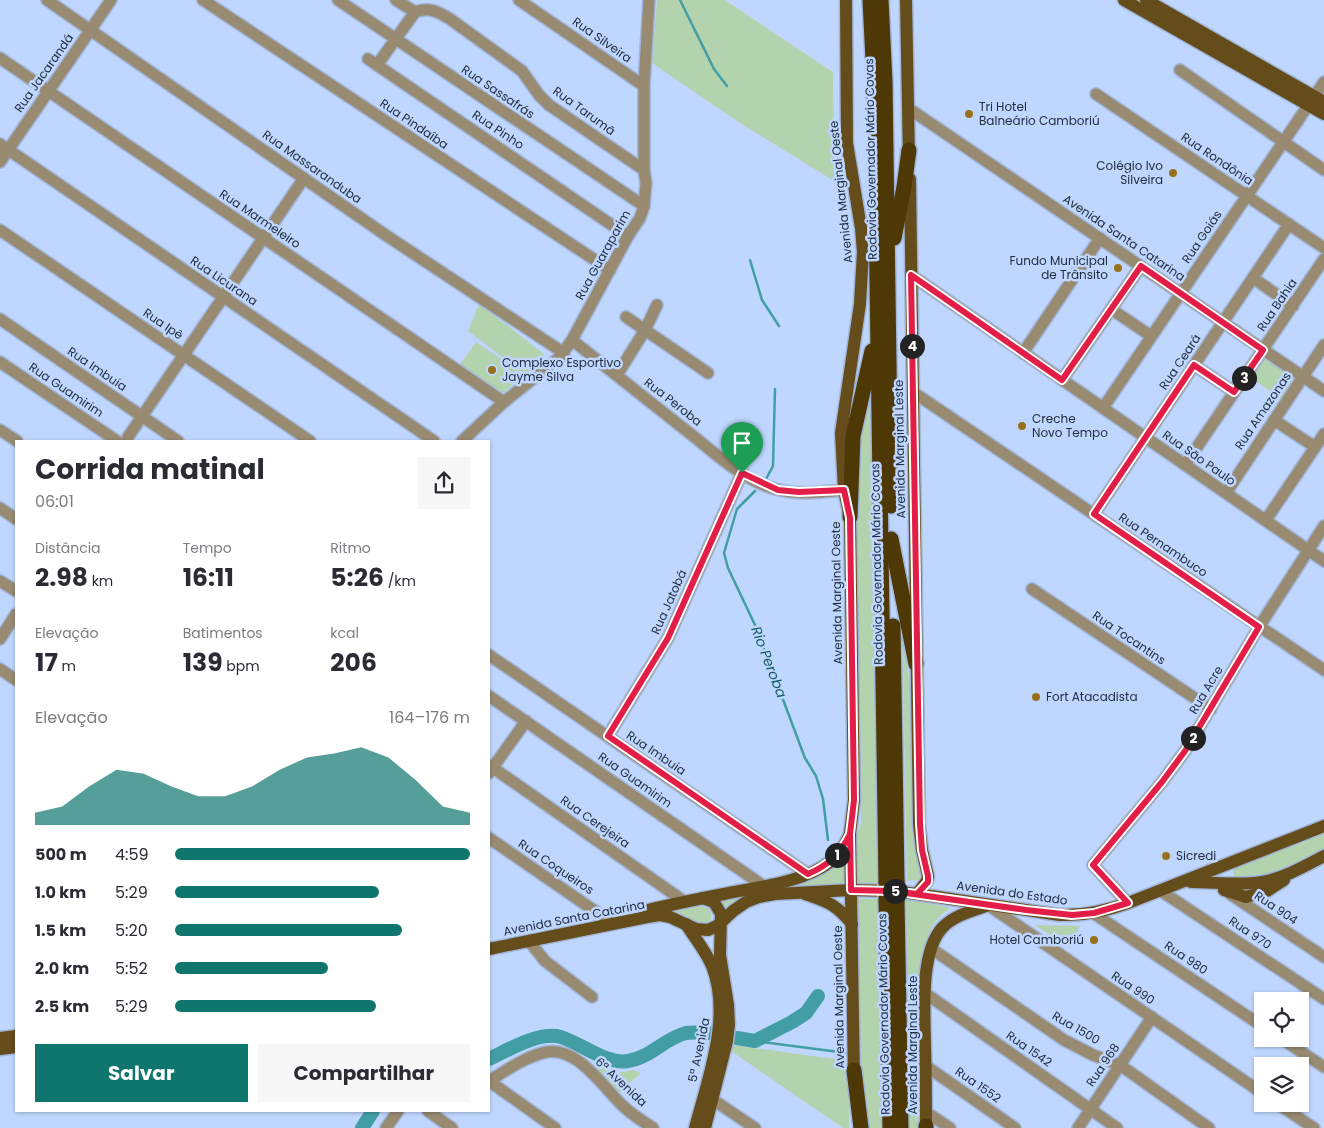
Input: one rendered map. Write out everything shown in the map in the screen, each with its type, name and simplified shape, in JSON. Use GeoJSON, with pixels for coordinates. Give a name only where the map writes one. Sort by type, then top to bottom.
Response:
{"type":"FeatureCollection","features":[{"type":"Feature","properties":{"kind":"highway","name":"Rodovia Governador Mário Covas"},"geometry":{"type":"LineString","coordinates":[[870,0],[874,79],[892,891],[900,1128]]}},
{"type":"Feature","properties":{"kind":"highway","name":"Rodovia Governador Mário Covas"},"geometry":{"type":"LineString","coordinates":[[881,0],[885,82],[891,539],[892,891],[890,1128]]}},
{"type":"Feature","properties":{"kind":"highway"},"geometry":{"type":"LineString","coordinates":[[888,261],[903,194],[909,150]]}},
{"type":"Feature","properties":{"kind":"highway"},"geometry":{"type":"LineString","coordinates":[[850,518],[853,436],[878,322]]}},
{"type":"Feature","properties":{"kind":"highway"},"geometry":{"type":"LineString","coordinates":[[891,539],[916,664]]}},
{"type":"Feature","properties":{"kind":"highway"},"geometry":{"type":"LineString","coordinates":[[854,1070],[861,1128]]}},
{"type":"Feature","properties":{"kind":"main road","name":"Avenida Marginal Oeste"},"geometry":{"type":"LineString","coordinates":[[846,0],[847,143],[861,228],[863,252],[860,304],[841,433],[844,490],[850,518],[854,800],[850,834],[855,1128]]}},
{"type":"Feature","properties":{"kind":"main road","name":"Avenida Marginal Leste"},"geometry":{"type":"LineString","coordinates":[[906,0],[920,838],[928,876],[928,882],[917,894]]}},
{"type":"Feature","properties":{"kind":"main road"},"geometry":{"type":"LineString","coordinates":[[1124,0],[1315,100]]}},
{"type":"Feature","properties":{"kind":"main road"},"geometry":{"type":"LineString","coordinates":[[1146,0],[1315,100],[1324,114]]}},
{"type":"Feature","properties":{"kind":"main road","name":"Avenida do Estado"},"geometry":{"type":"LineString","coordinates":[[892,891],[1060,914],[1094,913],[1161,891],[1324,826]]}},
{"type":"Feature","properties":{"kind":"main road","name":"Avenida Santa Catarina"},"geometry":{"type":"LineString","coordinates":[[490,944],[608,920],[703,898],[764,887],[808,874],[820,869],[835,858],[845,845],[850,834]]}},
{"type":"Feature","properties":{"kind":"main road","name":"Avenida do Estado"},"geometry":{"type":"LineString","coordinates":[[1184,882],[1263,882],[1300,868],[1324,856]]}},
{"type":"Feature","properties":{"kind":"main road"},"geometry":{"type":"LineString","coordinates":[[1224,890],[1246,897],[1267,891],[1300,868]]}},
{"type":"Feature","properties":{"kind":"main road","name":"Avenida Santa Catarina"},"geometry":{"type":"LineString","coordinates":[[490,949],[660,915],[670,917],[696,928],[708,930],[717,926],[746,902],[775,894],[851,890],[892,891]]}},
{"type":"Feature","properties":{"kind":"main road"},"geometry":{"type":"LineString","coordinates":[[801,892],[836,906],[852,924]]}},
{"type":"Feature","properties":{"kind":"main road"},"geometry":{"type":"LineString","coordinates":[[703,898],[709,899],[717,905],[722,920]]}},
{"type":"Feature","properties":{"kind":"main road","name":"Avenida Marginal Leste"},"geometry":{"type":"LineString","coordinates":[[926,1124],[925,993],[927,969],[932,949],[942,928],[960,916],[988,905]]}},
{"type":"Feature","properties":{"kind":"main road","name":"5ª Avenida"},"geometry":{"type":"LineString","coordinates":[[705,1128],[729,1024],[720,955],[722,920]]}},
{"type":"Feature","properties":{"kind":"main road","name":"5ª Avenida"},"geometry":{"type":"LineString","coordinates":[[686,924],[711,965],[716,981],[720,1016],[718,1038],[695,1128]]}},
{"type":"Feature","properties":{"kind":"main road"},"geometry":{"type":"LineString","coordinates":[[0,1038],[15,1036]]}},
{"type":"Feature","properties":{"kind":"main road"},"geometry":{"type":"LineString","coordinates":[[0,1049],[15,1046]]}},
{"type":"Feature","properties":{"kind":"street","name":"Rua Massaranduba"},"geometry":{"type":"LineString","coordinates":[[47,0],[387,236],[564,353]]}},
{"type":"Feature","properties":{"kind":"street","name":"Rua Jacarandá"},"geometry":{"type":"LineString","coordinates":[[0,162],[4,147],[49,92],[111,0]]}},
{"type":"Feature","properties":{"kind":"street","name":"Rua Pindaíba"},"geometry":{"type":"LineString","coordinates":[[203,0],[610,270]]}},
{"type":"Feature","properties":{"kind":"street","name":"Rua Sassafrás"},"geometry":{"type":"LineString","coordinates":[[338,0],[644,206]]}},
{"type":"Feature","properties":{"kind":"street"},"geometry":{"type":"LineString","coordinates":[[396,0],[414,12]]}},
{"type":"Feature","properties":{"kind":"street","name":"Rua Silveira"},"geometry":{"type":"LineString","coordinates":[[519,0],[644,86]]}},
{"type":"Feature","properties":{"kind":"street","name":"Rua Guaraparim"},"geometry":{"type":"LineString","coordinates":[[463,440],[504,402],[564,353],[628,236],[640,218],[646,191],[644,170],[644,86],[649,0]]}},
{"type":"Feature","properties":{"kind":"street","name":"Rua Tarumã"},"geometry":{"type":"LineString","coordinates":[[414,12],[428,9],[440,12],[450,18],[522,71],[539,95],[549,105],[644,170]]}},
{"type":"Feature","properties":{"kind":"street","name":"Rua Pinho"},"geometry":{"type":"LineString","coordinates":[[414,12],[396,40],[373,62],[628,236]]}},
{"type":"Feature","properties":{"kind":"street","name":"Rua Marmeleiro"},"geometry":{"type":"LineString","coordinates":[[0,58],[504,402]]}},
{"type":"Feature","properties":{"kind":"street"},"geometry":{"type":"LineString","coordinates":[[1180,70],[1324,170]]}},
{"type":"Feature","properties":{"kind":"street","name":"Rua Goiás"},"geometry":{"type":"LineString","coordinates":[[1103,408],[1282,141],[1315,100],[1324,82]]}},
{"type":"Feature","properties":{"kind":"street","name":"Rua Rondônia"},"geometry":{"type":"LineString","coordinates":[[1096,94],[1324,248]]}},
{"type":"Feature","properties":{"kind":"street","name":"Avenida Santa Catarina"},"geometry":{"type":"LineString","coordinates":[[908,108],[1324,391]]}},
{"type":"Feature","properties":{"kind":"street","name":"Rua Licurana"},"geometry":{"type":"LineString","coordinates":[[4,147],[433,440]]}},
{"type":"Feature","properties":{"kind":"street"},"geometry":{"type":"LineString","coordinates":[[127,440],[304,178]]}},
{"type":"Feature","properties":{"kind":"street","name":"Rua Ceará"},"geometry":{"type":"LineString","coordinates":[[1094,514],[1289,224]]}},
{"type":"Feature","properties":{"kind":"street","name":"Rua Ipê"},"geometry":{"type":"LineString","coordinates":[[0,230],[309,440]]}},
{"type":"Feature","properties":{"kind":"street"},"geometry":{"type":"LineString","coordinates":[[1023,353],[1100,238]]}},
{"type":"Feature","properties":{"kind":"street","name":"Rua Bahia"},"geometry":{"type":"LineString","coordinates":[[1185,465],[1324,259]]}},
{"type":"Feature","properties":{"kind":"street"},"geometry":{"type":"LineString","coordinates":[[1062,380],[1141,266]]}},
{"type":"Feature","properties":{"kind":"street","name":"Rua São Paulo"},"geometry":{"type":"LineString","coordinates":[[911,275],[1324,561]]}},
{"type":"Feature","properties":{"kind":"street"},"geometry":{"type":"LineString","coordinates":[[1253,278],[1292,306]]}},
{"type":"Feature","properties":{"kind":"street"},"geometry":{"type":"LineString","coordinates":[[617,375],[645,330],[657,305]]}},
{"type":"Feature","properties":{"kind":"street"},"geometry":{"type":"LineString","coordinates":[[1111,309],[1151,336]]}},
{"type":"Feature","properties":{"kind":"street"},"geometry":{"type":"LineString","coordinates":[[626,317],[708,374]]}},
{"type":"Feature","properties":{"kind":"street","name":"Rua Imbuia"},"geometry":{"type":"LineString","coordinates":[[0,319],[176,440]]}},
{"type":"Feature","properties":{"kind":"street","name":"Rua Peroba"},"geometry":{"type":"LineString","coordinates":[[572,340],[742,473],[778,490],[799,492],[844,490]]}},
{"type":"Feature","properties":{"kind":"street","name":"Rua Amazonas"},"geometry":{"type":"LineString","coordinates":[[1226,493],[1324,345]]}},
{"type":"Feature","properties":{"kind":"street","name":"Rua Guamirim"},"geometry":{"type":"LineString","coordinates":[[0,362],[116,440]]}},
{"type":"Feature","properties":{"kind":"street"},"geometry":{"type":"LineString","coordinates":[[1194,365],[1234,392]]}},
{"type":"Feature","properties":{"kind":"street","name":"Rua Pernambuco"},"geometry":{"type":"LineString","coordinates":[[912,392],[1324,670]]}},
{"type":"Feature","properties":{"kind":"street"},"geometry":{"type":"LineString","coordinates":[[1274,420],[1315,447]]}},
{"type":"Feature","properties":{"kind":"street"},"geometry":{"type":"LineString","coordinates":[[0,430],[15,440]]}},
{"type":"Feature","properties":{"kind":"street"},"geometry":{"type":"LineString","coordinates":[[1266,520],[1324,434]]}},
{"type":"Feature","properties":{"kind":"street","name":"Rua Jatobá"},"geometry":{"type":"LineString","coordinates":[[608,736],[668,638],[742,473]]}},
{"type":"Feature","properties":{"kind":"street"},"geometry":{"type":"LineString","coordinates":[[0,508],[15,518]]}},
{"type":"Feature","properties":{"kind":"street","name":"Rua Acre"},"geometry":{"type":"LineString","coordinates":[[1128,903],[1093,865],[1172,769],[1211,709],[1259,627],[1324,526]]}},
{"type":"Feature","properties":{"kind":"street"},"geometry":{"type":"LineString","coordinates":[[0,581],[15,590]]}},
{"type":"Feature","properties":{"kind":"street","name":"Rua Tocantins"},"geometry":{"type":"LineString","coordinates":[[1032,589],[1211,709]]}},
{"type":"Feature","properties":{"kind":"street"},"geometry":{"type":"LineString","coordinates":[[0,639],[15,616]]}},
{"type":"Feature","properties":{"kind":"street","name":"Rua Imbuia"},"geometry":{"type":"LineString","coordinates":[[490,656],[808,874]]}},
{"type":"Feature","properties":{"kind":"street"},"geometry":{"type":"LineString","coordinates":[[0,669],[15,679]]}},
{"type":"Feature","properties":{"kind":"street","name":"Rua Guamirim"},"geometry":{"type":"LineString","coordinates":[[490,697],[764,887]]}},
{"type":"Feature","properties":{"kind":"street"},"geometry":{"type":"LineString","coordinates":[[490,769],[526,721]]}},
{"type":"Feature","properties":{"kind":"street","name":"Rua Cerejeira"},"geometry":{"type":"LineString","coordinates":[[490,769],[685,902]]}},
{"type":"Feature","properties":{"kind":"street","name":"Rua Coqueiros"},"geometry":{"type":"LineString","coordinates":[[490,839],[608,920]]}},
{"type":"Feature","properties":{"kind":"street","name":"Rua 904"},"geometry":{"type":"LineString","coordinates":[[1212,882],[1324,956]]}},
{"type":"Feature","properties":{"kind":"street","name":"Rua 970"},"geometry":{"type":"LineString","coordinates":[[1161,891],[1324,999]]}},
{"type":"Feature","properties":{"kind":"street","name":"Rua 990"},"geometry":{"type":"LineString","coordinates":[[988,905],[1254,1087]]}},
{"type":"Feature","properties":{"kind":"street","name":"Rua 980"},"geometry":{"type":"LineString","coordinates":[[1094,913],[1254,1021]]}},
{"type":"Feature","properties":{"kind":"street"},"geometry":{"type":"LineString","coordinates":[[529,941],[545,961],[592,997]]}},
{"type":"Feature","properties":{"kind":"street","name":"Rua 1500"},"geometry":{"type":"LineString","coordinates":[[932,949],[1064,1040],[1093,1055],[1120,1065],[1209,1128]]}},
{"type":"Feature","properties":{"kind":"street","name":"Rua 1542"},"geometry":{"type":"LineString","coordinates":[[925,993],[1117,1128]]}},
{"type":"Feature","properties":{"kind":"street","name":"Rua 968"},"geometry":{"type":"LineString","coordinates":[[1078,1128],[1152,1017]]}},
{"type":"Feature","properties":{"kind":"street"},"geometry":{"type":"LineString","coordinates":[[1294,1047],[1324,1066]]}},
{"type":"Feature","properties":{"kind":"street","name":"6ª Avenida"},"geometry":{"type":"LineString","coordinates":[[490,1080],[536,1055],[558,1052],[579,1062],[602,1082],[621,1105],[652,1128]]}},
{"type":"Feature","properties":{"kind":"street","name":"Rua 1552"},"geometry":{"type":"LineString","coordinates":[[926,1066],[1015,1128]]}},
{"type":"Feature","properties":{"kind":"street"},"geometry":{"type":"LineString","coordinates":[[490,1082],[555,1128]]}},
{"type":"Feature","properties":{"kind":"street"},"geometry":{"type":"LineString","coordinates":[[712,1099],[755,1128]]}},
{"type":"Feature","properties":{"kind":"street"},"geometry":{"type":"LineString","coordinates":[[386,1128],[397,1112]]}},
{"type":"Feature","properties":{"kind":"street"},"geometry":{"type":"LineString","coordinates":[[429,1112],[452,1128]]}},
{"type":"Feature","properties":{"kind":"street"},"geometry":{"type":"LineString","coordinates":[[1290,1112],[1314,1128]]}},
{"type":"Feature","properties":{"kind":"street"},"geometry":{"type":"LineString","coordinates":[[926,1124],[950,1128]]}},
{"type":"Feature","properties":{"kind":"green space"},"geometry":{"type":"Polygon","coordinates":[[[657,0],[725,0],[833,72],[834,181],[737,121],[652,63],[657,0]]]}},
{"type":"Feature","properties":{"kind":"green space"},"geometry":{"type":"Polygon","coordinates":[[[479,304],[544,354],[527,376],[468,331],[479,304]]]}},
{"type":"Feature","properties":{"kind":"green space","name":"Complexo Esportivo Jayme Silva"},"geometry":{"type":"Polygon","coordinates":[[[476,342],[524,374],[503,393],[459,366],[476,342]]]}},
{"type":"Feature","properties":{"kind":"green space"},"geometry":{"type":"Polygon","coordinates":[[[1262,355],[1296,378],[1282,399],[1248,376],[1262,355]]]}},
{"type":"Feature","properties":{"kind":"green space"},"geometry":{"type":"Polygon","coordinates":[[[870,383],[881,883],[856,883],[855,840],[861,823],[856,450],[870,383]]]}},
{"type":"Feature","properties":{"kind":"green space"},"geometry":{"type":"Polygon","coordinates":[[[902,617],[911,694],[924,872],[920,880],[907,881],[902,617]]]}},
{"type":"Feature","properties":{"kind":"green space"},"geometry":{"type":"Polygon","coordinates":[[[1324,830],[1324,851],[1314,856],[1282,870],[1260,876],[1238,879],[1233,874],[1233,868],[1324,830]]]}},
{"type":"Feature","properties":{"kind":"green space"},"geometry":{"type":"Polygon","coordinates":[[[846,853],[847,884],[796,886],[823,872],[846,853]]]}},
{"type":"Feature","properties":{"kind":"green space"},"geometry":{"type":"Polygon","coordinates":[[[750,894],[725,910],[716,899],[750,894]]]}},
{"type":"Feature","properties":{"kind":"green space"},"geometry":{"type":"Polygon","coordinates":[[[906,896],[950,908],[932,927],[924,952],[922,1128],[909,1128],[906,896]]]}},
{"type":"Feature","properties":{"kind":"green space"},"geometry":{"type":"Polygon","coordinates":[[[849,898],[879,899],[882,1128],[866,1128],[858,1073],[858,932],[856,917],[849,898]]]}},
{"type":"Feature","properties":{"kind":"green space"},"geometry":{"type":"Polygon","coordinates":[[[700,905],[710,911],[711,919],[707,925],[702,926],[667,911],[700,905]]]}},
{"type":"Feature","properties":{"kind":"green space"},"geometry":{"type":"Polygon","coordinates":[[[1035,925],[1080,926],[1069,947],[1035,925]]]}},
{"type":"Feature","properties":{"kind":"green space"},"geometry":{"type":"Polygon","coordinates":[[[732,1045],[849,1061],[849,1128],[843,1128],[731,1051],[732,1045]]]}},
{"type":"Feature","properties":{"kind":"green space"},"geometry":{"type":"Polygon","coordinates":[[[589,1064],[618,1073],[633,1070],[641,1073],[618,1094],[589,1064]]]}},
{"type":"Feature","properties":{"kind":"waterway","name":"Rio Peroba"},"geometry":{"type":"LineString","coordinates":[[680,0],[714,69],[727,86]]}},
{"type":"Feature","properties":{"kind":"waterway","name":"Rio Peroba"},"geometry":{"type":"LineString","coordinates":[[750,260],[762,300],[779,326]]}},
{"type":"Feature","properties":{"kind":"waterway","name":"Rio Peroba"},"geometry":{"type":"LineString","coordinates":[[766,479],[773,466],[775,389]]}},
{"type":"Feature","properties":{"kind":"waterway","name":"Rio Peroba"},"geometry":{"type":"LineString","coordinates":[[755,491],[737,509],[724,553],[728,568],[755,625],[805,758],[816,776],[823,799],[828,840]]}},
{"type":"Feature","properties":{"kind":"waterway","name":"Rio Peroba"},"geometry":{"type":"LineString","coordinates":[[737,1038],[755,1041],[792,1022],[806,1013],[818,996]]}},
{"type":"Feature","properties":{"kind":"waterway","name":"Rio Peroba"},"geometry":{"type":"LineString","coordinates":[[490,1059],[522,1043],[540,1037],[557,1036],[601,1056],[619,1061],[628,1061],[643,1056],[671,1039],[686,1033],[709,1033]]}},
{"type":"Feature","properties":{"kind":"waterway"},"geometry":{"type":"LineString","coordinates":[[755,1041],[847,1053]]}},
{"type":"Feature","properties":{"kind":"waterway","name":"Rio Peroba"},"geometry":{"type":"LineString","coordinates":[[362,1128],[372,1112]]}},
{"type":"Feature","properties":{"kind":"place","name":"Tri Hotel Balneário Camboriú"},"geometry":{"type":"Point","coordinates":[969,114]}},
{"type":"Feature","properties":{"kind":"place","name":"Colégio Ivo Silveira"},"geometry":{"type":"Point","coordinates":[1173,173]}},
{"type":"Feature","properties":{"kind":"place","name":"Fundo Municipal de Trânsito"},"geometry":{"type":"Point","coordinates":[1118,268]}},
{"type":"Feature","properties":{"kind":"place","name":"Complexo Esportivo Jayme Silva"},"geometry":{"type":"Point","coordinates":[492,370]}},
{"type":"Feature","properties":{"kind":"place","name":"Creche Novo Tempo"},"geometry":{"type":"Point","coordinates":[1022,426]}},
{"type":"Feature","properties":{"kind":"place","name":"Fort Atacadista"},"geometry":{"type":"Point","coordinates":[1036,697]}},
{"type":"Feature","properties":{"kind":"place","name":"Sicredi"},"geometry":{"type":"Point","coordinates":[1166,856]}},
{"type":"Feature","properties":{"kind":"place","name":"Hotel Camboriú"},"geometry":{"type":"Point","coordinates":[1094,940]}},
{"type":"Feature","properties":{"kind":"route"},"geometry":{"type":"LineString","coordinates":[[742,473],[661,652],[608,736],[808,874],[832,861],[845,845],[850,834],[851,890],[892,891],[1072,915],[1094,913],[1128,903],[1093,865],[1162,782],[1185,751],[1259,627],[1094,514],[1194,365],[1234,392],[1263,350],[1141,266],[1062,380],[911,275],[920,838],[928,876],[928,882],[917,894],[892,891],[851,890],[851,854],[850,834],[854,800],[850,518],[844,490],[813,492],[778,490],[742,473]]}}]}
